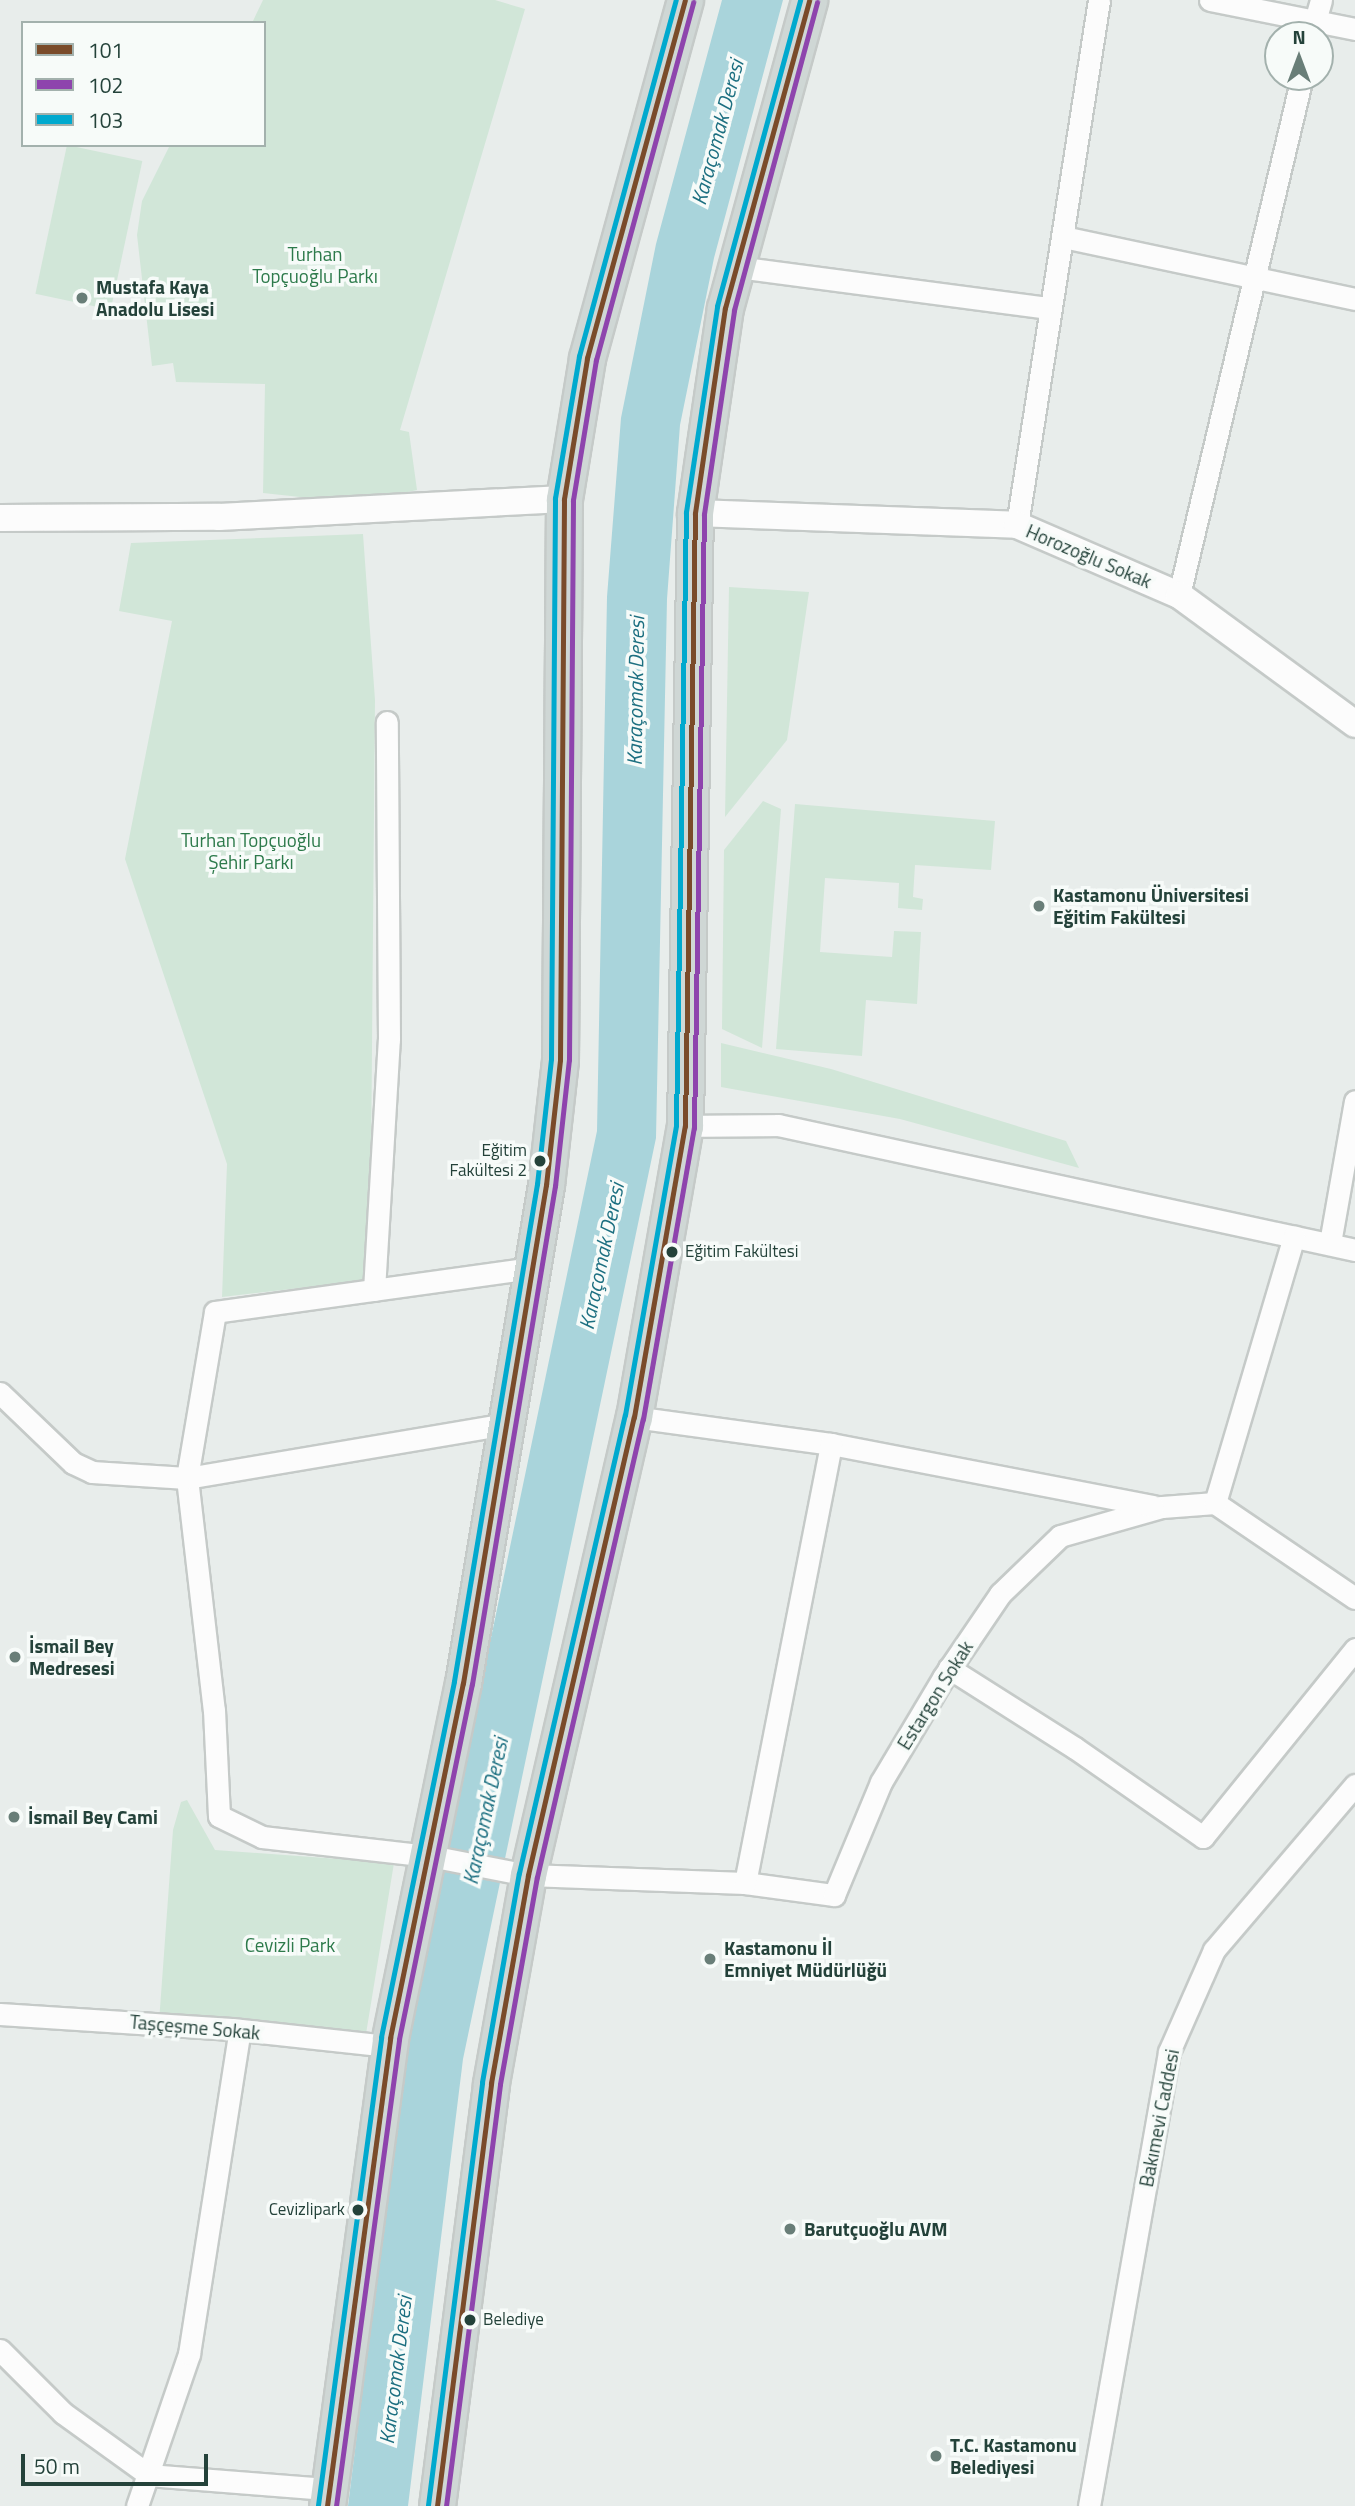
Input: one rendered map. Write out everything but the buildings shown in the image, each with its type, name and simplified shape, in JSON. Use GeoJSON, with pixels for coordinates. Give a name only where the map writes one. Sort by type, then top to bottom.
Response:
{"type":"FeatureCollection","features":[{"type":"Feature","properties":{"kind":"main road"},"geometry":{"type":"LineString","coordinates":[[328,2498],[389,2046],[430,1856],[507,1424],[560,1060],[564,499],[587,358],[685,0]]}},
{"type":"Feature","properties":{"kind":"main road"},"geometry":{"type":"LineString","coordinates":[[437,2506],[491,2083],[528,1875],[634,1417],[685,1126],[695,513],[725,309],[810,0]]}},
{"type":"Feature","properties":{"kind":"street"},"geometry":{"type":"LineString","coordinates":[[1017,526],[1048,308],[1063,237],[1099,0]]}},
{"type":"Feature","properties":{"kind":"street"},"geometry":{"type":"LineString","coordinates":[[1210,0],[1287,21]]}},
{"type":"Feature","properties":{"kind":"street"},"geometry":{"type":"LineString","coordinates":[[1315,21],[1321,0]]}},
{"type":"Feature","properties":{"kind":"street"},"geometry":{"type":"LineString","coordinates":[[1334,28],[1355,29]]}},
{"type":"Feature","properties":{"kind":"street"},"geometry":{"type":"LineString","coordinates":[[1179,595],[1299,91]]}},
{"type":"Feature","properties":{"kind":"street"},"geometry":{"type":"LineString","coordinates":[[1063,237],[1355,299]]}},
{"type":"Feature","properties":{"kind":"street"},"geometry":{"type":"LineString","coordinates":[[737,267],[1048,308]]}},
{"type":"Feature","properties":{"kind":"street"},"geometry":{"type":"LineString","coordinates":[[0,518],[219,517],[564,499]]}},
{"type":"Feature","properties":{"kind":"street","name":"Horozoğlu Sokak"},"geometry":{"type":"LineString","coordinates":[[695,513],[1017,526],[1179,595],[1354,719]]}},
{"type":"Feature","properties":{"kind":"street"},"geometry":{"type":"LineString","coordinates":[[374,1290],[389,1039],[387,722]]}},
{"type":"Feature","properties":{"kind":"street"},"geometry":{"type":"LineString","coordinates":[[1331,1244],[1355,1101]]}},
{"type":"Feature","properties":{"kind":"street"},"geometry":{"type":"LineString","coordinates":[[685,1126],[778,1125],[1355,1250]]}},
{"type":"Feature","properties":{"kind":"street"},"geometry":{"type":"LineString","coordinates":[[1294,1236],[1214,1503],[1355,1598]]}},
{"type":"Feature","properties":{"kind":"street"},"geometry":{"type":"LineString","coordinates":[[187,1478],[215,1312],[531,1268]]}},
{"type":"Feature","properties":{"kind":"street"},"geometry":{"type":"LineString","coordinates":[[0,1393],[73,1463],[92,1472],[187,1478],[507,1424]]}},
{"type":"Feature","properties":{"kind":"street"},"geometry":{"type":"LineString","coordinates":[[634,1417],[831,1444],[1162,1507]]}},
{"type":"Feature","properties":{"kind":"street"},"geometry":{"type":"LineString","coordinates":[[745,1883],[831,1444]]}},
{"type":"Feature","properties":{"kind":"street","name":"Estargon Sokak"},"geometry":{"type":"LineString","coordinates":[[187,1478],[214,1710],[219,1816],[262,1837],[430,1856],[528,1875],[745,1883],[834,1895],[881,1782],[949,1668],[1000,1594],[1060,1536],[1162,1507],[1214,1503]]}},
{"type":"Feature","properties":{"kind":"street"},"geometry":{"type":"LineString","coordinates":[[949,1668],[1075,1748],[1203,1837],[1355,1649]]}},
{"type":"Feature","properties":{"kind":"street","name":"Bakımevi Caddesi"},"geometry":{"type":"LineString","coordinates":[[1089,2506],[1169,2052],[1214,1950],[1355,1785]]}},
{"type":"Feature","properties":{"kind":"street","name":"Taşçeşme Sokak"},"geometry":{"type":"LineString","coordinates":[[0,2014],[240,2030],[389,2046]]}},
{"type":"Feature","properties":{"kind":"street"},"geometry":{"type":"LineString","coordinates":[[137,2506],[189,2354],[240,2030]]}},
{"type":"Feature","properties":{"kind":"street"},"geometry":{"type":"LineString","coordinates":[[0,2350],[63,2413],[149,2475],[328,2498]]}},
{"type":"Feature","properties":{"kind":"green space","name":"Turhan Topçuoğlu Parkı"},"geometry":{"type":"Polygon","coordinates":[[[263,0],[495,0],[525,9],[400,430],[409,432],[417,490],[356,503],[263,493],[265,384],[176,382],[173,363],[152,366],[137,235],[142,201],[169,147],[266,147],[266,21],[253,21],[263,0]]]}},
{"type":"Feature","properties":{"kind":"green space"},"geometry":{"type":"Polygon","coordinates":[[[67,147],[142,161],[111,310],[35,294],[67,147]]]}},
{"type":"Feature","properties":{"kind":"green space","name":"Turhan Topçuoğlu Şehir Parkı"},"geometry":{"type":"Polygon","coordinates":[[[363,534],[375,700],[370,1280],[222,1297],[227,1164],[125,859],[172,621],[119,611],[131,543],[363,534]]]}},
{"type":"Feature","properties":{"kind":"green space"},"geometry":{"type":"Polygon","coordinates":[[[729,587],[809,592],[787,740],[725,817],[729,587]]]}},
{"type":"Feature","properties":{"kind":"green space"},"geometry":{"type":"Polygon","coordinates":[[[763,801],[781,809],[762,1048],[722,1029],[724,850],[763,801]]]}},
{"type":"Feature","properties":{"kind":"green space"},"geometry":{"type":"Polygon","coordinates":[[[795,804],[995,821],[991,870],[915,865],[913,897],[923,899],[922,910],[898,908],[899,883],[825,878],[820,952],[892,957],[894,931],[921,932],[917,1004],[866,1000],[862,1056],[776,1049],[795,804]]]}},
{"type":"Feature","properties":{"kind":"green space"},"geometry":{"type":"Polygon","coordinates":[[[721,1043],[831,1069],[1066,1141],[1079,1168],[900,1119],[721,1087],[721,1043]]]}},
{"type":"Feature","properties":{"kind":"green space","name":"Cevizli Park"},"geometry":{"type":"Polygon","coordinates":[[[187,1800],[215,1850],[394,1863],[365,2040],[159,2022],[173,1830],[181,1802],[187,1800]]]}},
{"type":"Feature","properties":{"kind":"water","name":"Karaçomak Deresi"},"geometry":{"type":"Polygon","coordinates":[[[722,0],[783,0],[714,258],[680,425],[667,599],[656,1138],[463,2059],[408,2506],[348,2506],[405,2049],[597,1131],[607,597],[621,418],[656,244],[722,0]]]}},
{"type":"Feature","properties":{"kind":"transit line","name":"103"},"geometry":{"type":"LineString","coordinates":[[318,2505],[381,2037],[454,1681],[537,1184],[551,1059],[555,498],[579,356],[676,0]]}},
{"type":"Feature","properties":{"kind":"transit line","name":"101"},"geometry":{"type":"LineString","coordinates":[[327,2506],[390,2038],[463,1683],[546,1185],[560,1060],[564,499],[587,358],[685,0]]}},
{"type":"Feature","properties":{"kind":"transit line","name":"103"},"geometry":{"type":"LineString","coordinates":[[428,2505],[482,2082],[519,1873],[625,1415],[676,1125],[686,512],[717,306],[800,0]]}},
{"type":"Feature","properties":{"kind":"transit line","name":"101"},"geometry":{"type":"LineString","coordinates":[[437,2506],[491,2083],[528,1875],[634,1417],[685,1126],[695,513],[725,308],[809,0]]}},
{"type":"Feature","properties":{"kind":"transit line","name":"102"},"geometry":{"type":"LineString","coordinates":[[336,2506],[399,2039],[472,1684],[555,1186],[569,1060],[573,500],[596,360],[693,2]]}},
{"type":"Feature","properties":{"kind":"transit line","name":"102"},"geometry":{"type":"LineString","coordinates":[[446,2506],[500,2084],[537,1877],[643,1419],[694,1128],[704,514],[734,310],[817,2]]}},
{"type":"Feature","properties":{"kind":"place","name":"Mustafa Kaya Anadolu Lisesi"},"geometry":{"type":"Point","coordinates":[82,298]}},
{"type":"Feature","properties":{"kind":"place","name":"Kastamonu Üniversitesi Eğitim Fakültesi"},"geometry":{"type":"Point","coordinates":[1039,906]}},
{"type":"Feature","properties":{"kind":"place","name":"Eğitim Fakültesi 2"},"geometry":{"type":"Point","coordinates":[540,1161]}},
{"type":"Feature","properties":{"kind":"place","name":"Eğitim Fakültesi"},"geometry":{"type":"Point","coordinates":[672,1252]}},
{"type":"Feature","properties":{"kind":"place","name":"İsmail Bey Medresesi"},"geometry":{"type":"Point","coordinates":[15,1657]}},
{"type":"Feature","properties":{"kind":"place","name":"İsmail Bey Cami"},"geometry":{"type":"Point","coordinates":[14,1817]}},
{"type":"Feature","properties":{"kind":"place","name":"Kastamonu İl Emniyet Müdürlüğü"},"geometry":{"type":"Point","coordinates":[710,1959]}},
{"type":"Feature","properties":{"kind":"place","name":"Cevizlipark"},"geometry":{"type":"Point","coordinates":[358,2210]}},
{"type":"Feature","properties":{"kind":"place","name":"Barutçuoğlu AVM"},"geometry":{"type":"Point","coordinates":[790,2229]}},
{"type":"Feature","properties":{"kind":"place","name":"Belediye"},"geometry":{"type":"Point","coordinates":[470,2320]}},
{"type":"Feature","properties":{"kind":"place","name":"T.C. Kastamonu Belediyesi"},"geometry":{"type":"Point","coordinates":[936,2456]}}]}
